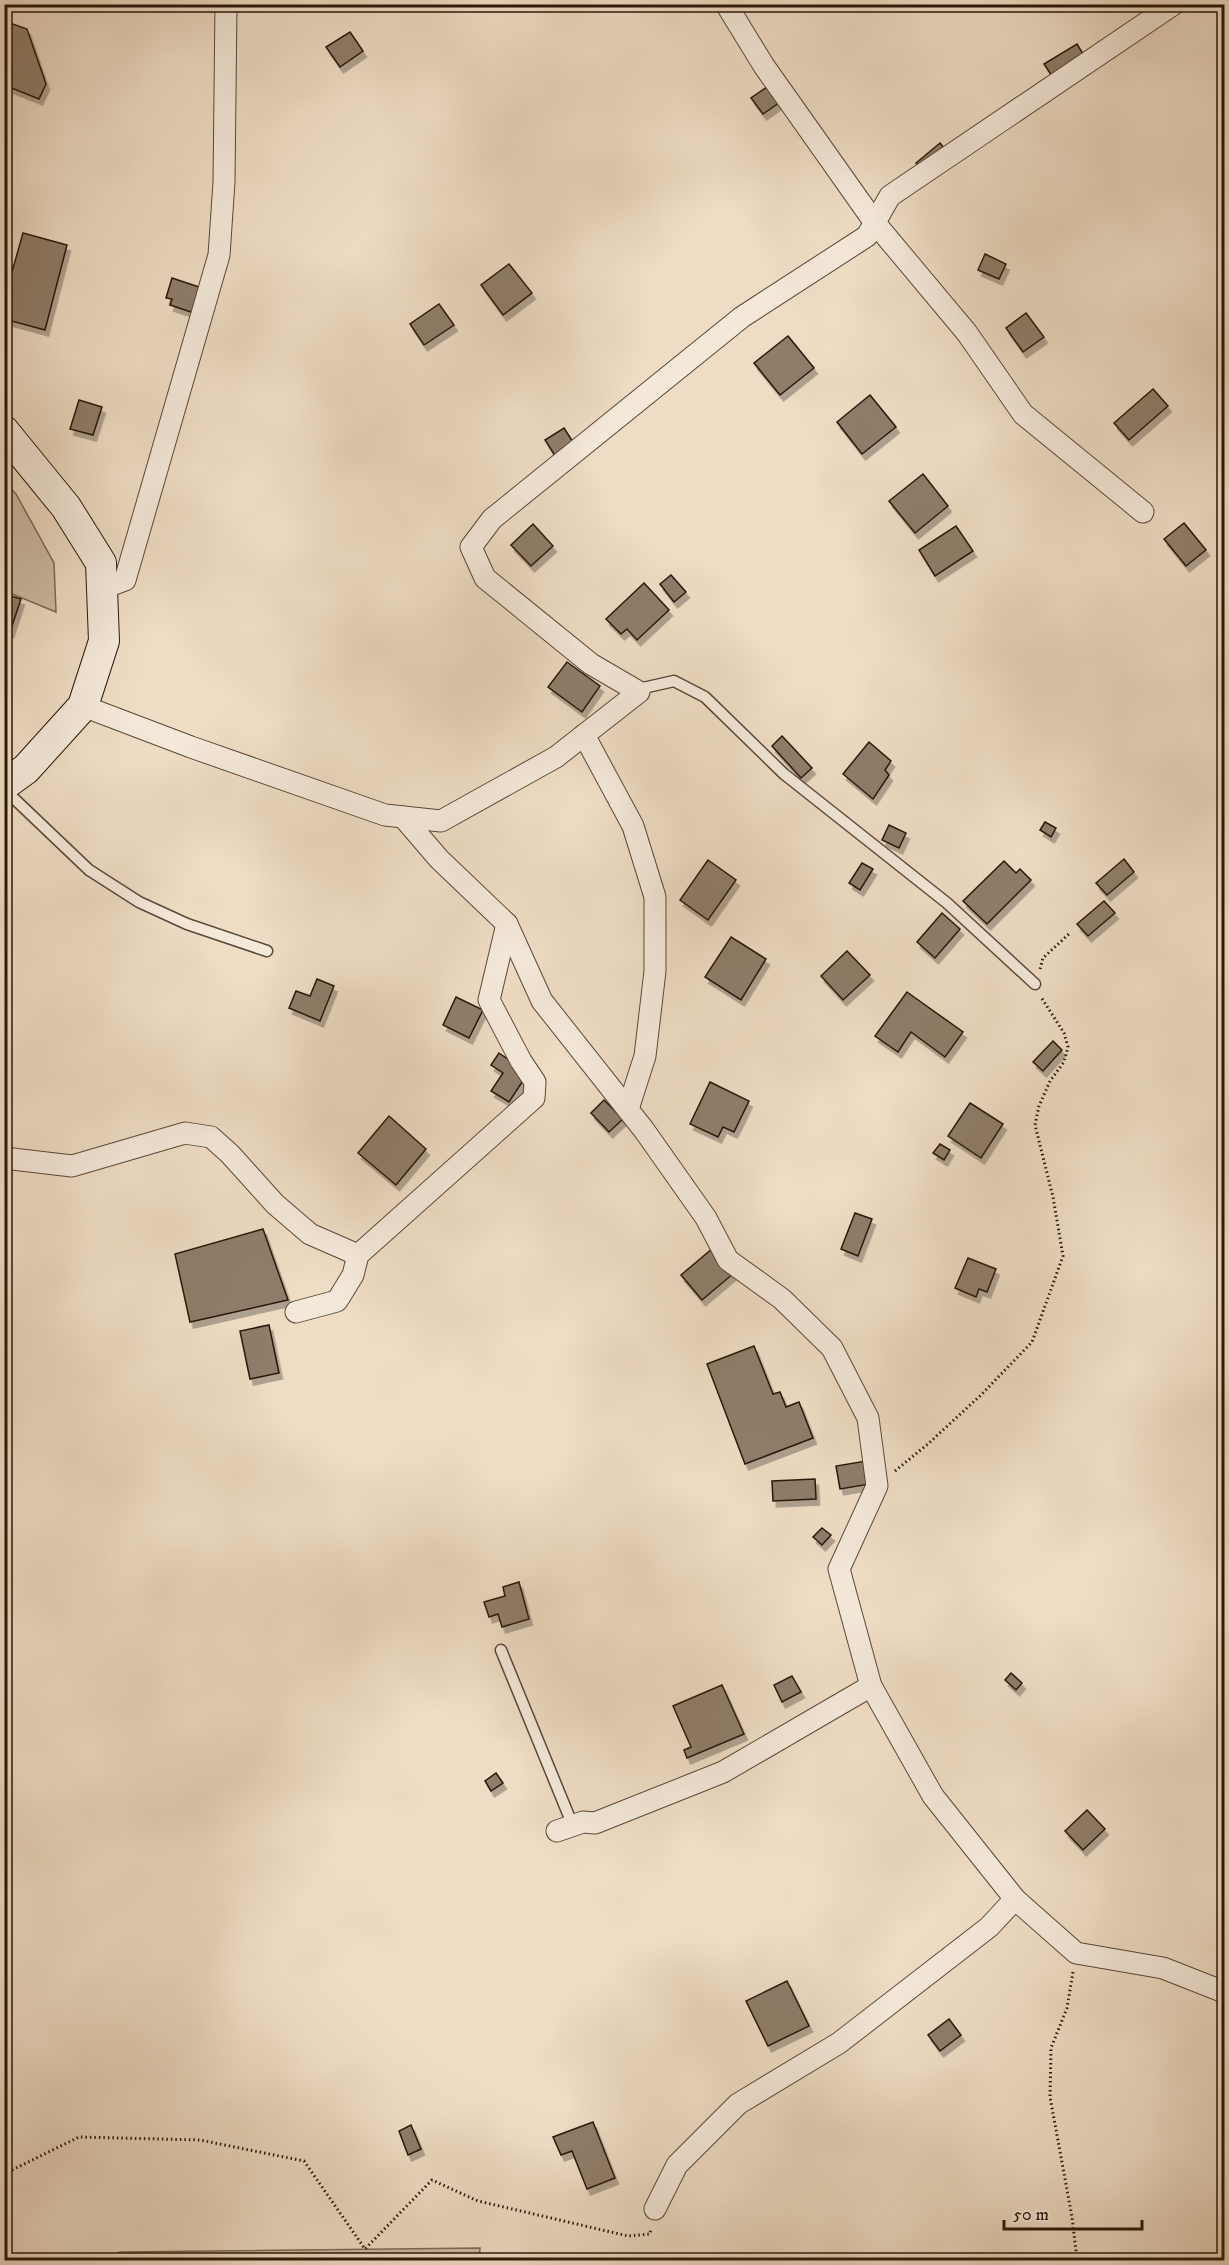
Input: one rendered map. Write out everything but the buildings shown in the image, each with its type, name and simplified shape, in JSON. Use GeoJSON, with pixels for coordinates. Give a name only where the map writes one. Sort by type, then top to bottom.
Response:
{"type":"FeatureCollection","features":[{"type":"Feature","properties":{"kind":"street"},"geometry":{"type":"LineString","coordinates":[[101,589],[125,580],[219,255],[224,182],[226,4]]}},
{"type":"Feature","properties":{"kind":"street"},"geometry":{"type":"LineString","coordinates":[[726,4],[764,66],[874,223],[967,333],[1023,414],[1143,512]]}},
{"type":"Feature","properties":{"kind":"street"},"geometry":{"type":"LineString","coordinates":[[83,706],[191,747],[385,814],[403,817],[441,821],[556,757],[639,692],[591,664],[485,578],[471,547],[492,519],[742,317],[867,236],[890,196],[1174,4]]}},
{"type":"Feature","properties":{"kind":"street"},"geometry":{"type":"LineString","coordinates":[[4,431],[66,507],[101,563],[105,641],[83,706],[26,769],[4,787]]}},
{"type":"Feature","properties":{"kind":"street"},"geometry":{"type":"LineString","coordinates":[[584,735],[633,826],[655,897],[655,971],[645,1056],[628,1109]]}},
{"type":"Feature","properties":{"kind":"street"},"geometry":{"type":"LineString","coordinates":[[403,817],[439,859],[507,924],[543,1001],[628,1109],[706,1218],[728,1260],[782,1299],[832,1348],[868,1418],[877,1486],[839,1569],[871,1686],[933,1796],[1015,1899],[1076,1953],[1163,1968],[1224,1992]]}},
{"type":"Feature","properties":{"kind":"street"},"geometry":{"type":"LineString","coordinates":[[296,1312],[337,1301],[352,1275],[358,1256],[534,1098],[535,1082],[521,1061],[489,999],[507,924]]}},
{"type":"Feature","properties":{"kind":"street"},"geometry":{"type":"LineString","coordinates":[[4,1158],[72,1166],[185,1133],[211,1137],[230,1154],[275,1204],[310,1234],[358,1256]]}},
{"type":"Feature","properties":{"kind":"street"},"geometry":{"type":"LineString","coordinates":[[565,1829],[583,1822],[595,1823],[723,1772],[871,1686]]}},
{"type":"Feature","properties":{"kind":"street"},"geometry":{"type":"LineString","coordinates":[[655,2209],[677,2165],[738,2104],[838,2043],[989,1927],[1015,1899]]}},
{"type":"Feature","properties":{"kind":"lane"},"geometry":{"type":"LineString","coordinates":[[639,692],[643,688],[674,681],[705,697],[784,774],[946,903],[1035,984]]}},
{"type":"Feature","properties":{"kind":"lane"},"geometry":{"type":"LineString","coordinates":[[4,787],[89,870],[139,902],[187,924],[267,951]]}},
{"type":"Feature","properties":{"kind":"lane"},"geometry":{"type":"LineString","coordinates":[[501,1650],[565,1829]]}},
{"type":"Feature","properties":{"kind":"path"},"geometry":{"type":"LineString","coordinates":[[877,1486],[929,1443],[982,1394],[1032,1342],[1063,1256],[1053,1197],[1035,1125],[1039,1106],[1050,1081],[1064,1062],[1068,1047],[1064,1033],[1035,984],[1043,958],[1070,933]]}},
{"type":"Feature","properties":{"kind":"path"},"geometry":{"type":"LineString","coordinates":[[1076,1953],[1067,2008],[1051,2048],[1050,2097],[1072,2217],[1077,2260]]}},
{"type":"Feature","properties":{"kind":"path"},"geometry":{"type":"LineString","coordinates":[[4,2174],[79,2137],[200,2140],[304,2161],[365,2249],[432,2180],[478,2201],[628,2236],[650,2234],[655,2209]]}},
{"type":"Feature","properties":{"kind":"shaded area"},"geometry":{"type":"Polygon","coordinates":[[[4,481],[16,494],[54,563],[56,612],[5,591],[4,481]]]}},
{"type":"Feature","properties":{"kind":"shaded area"},"geometry":{"type":"Polygon","coordinates":[[[480,2248],[479,2260],[103,2260],[120,2252],[480,2248]]]}}]}
